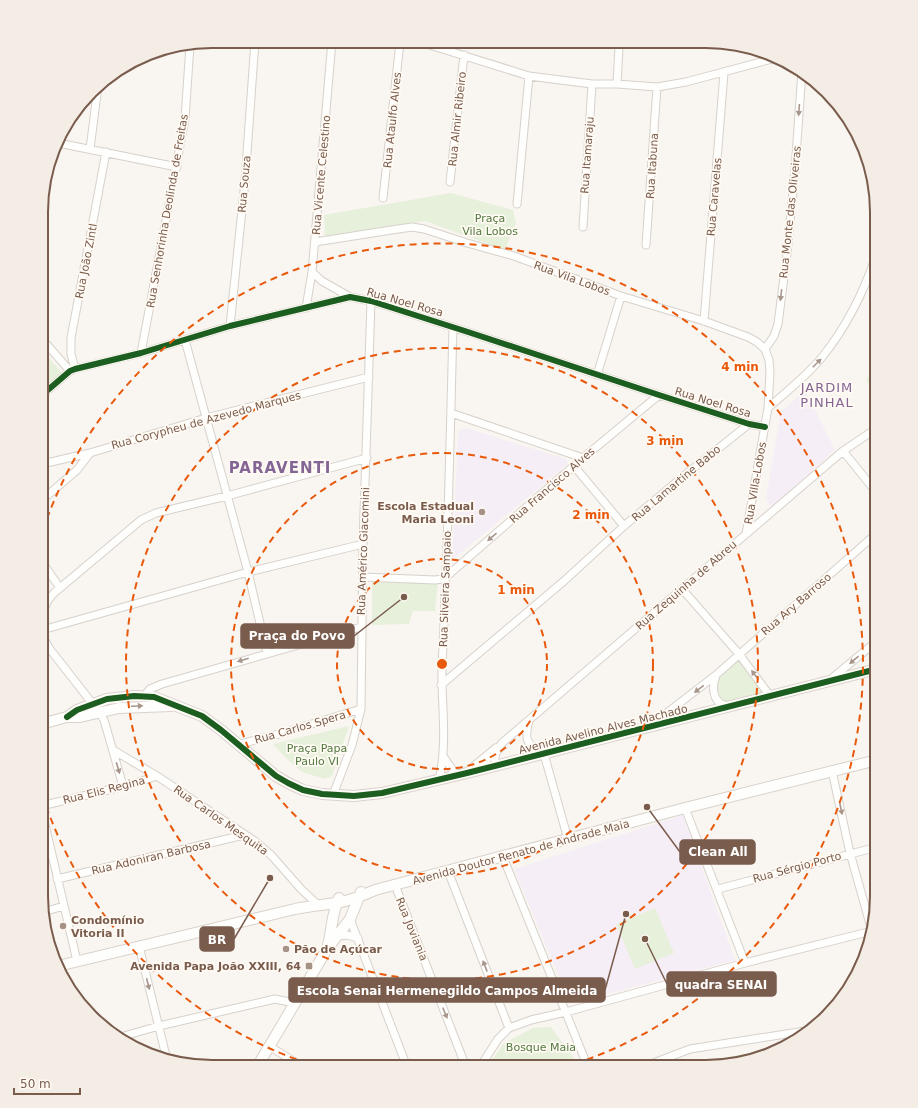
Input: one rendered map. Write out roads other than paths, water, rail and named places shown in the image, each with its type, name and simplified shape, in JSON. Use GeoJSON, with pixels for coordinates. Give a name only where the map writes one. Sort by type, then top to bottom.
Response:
{"type":"FeatureCollection","features":[{"type":"Feature","properties":{"kind":"street","name":"Rua Souza"},"geometry":{"type":"LineString","coordinates":[[230,326],[245,181],[254,48]]}},
{"type":"Feature","properties":{"kind":"street","name":"Rua Vicente Celestino"},"geometry":{"type":"LineString","coordinates":[[306,308],[315,242],[331,48]]}},
{"type":"Feature","properties":{"kind":"street","name":"Rua Ataulfo Alves"},"geometry":{"type":"LineString","coordinates":[[383,198],[399,48]]}},
{"type":"Feature","properties":{"kind":"street"},"geometry":{"type":"LineString","coordinates":[[440,48],[529,76],[592,84],[656,87],[724,73],[767,60]]}},
{"type":"Feature","properties":{"kind":"street"},"geometry":{"type":"LineString","coordinates":[[617,84],[618,48]]}},
{"type":"Feature","properties":{"kind":"street","name":"Rua Senhorinha Deolinda de Freitas"},"geometry":{"type":"LineString","coordinates":[[141,353],[185,119],[190,49]]}},
{"type":"Feature","properties":{"kind":"street","name":"Rua Almir Ribeiro"},"geometry":{"type":"LineString","coordinates":[[450,182],[464,55]]}},
{"type":"Feature","properties":{"kind":"street","name":"Rua Caravelas"},"geometry":{"type":"LineString","coordinates":[[704,321],[724,73]]}},
{"type":"Feature","properties":{"kind":"street"},"geometry":{"type":"LineString","coordinates":[[517,204],[529,76]]}},
{"type":"Feature","properties":{"kind":"street","name":"Rua Monte das Oliveiras"},"geometry":{"type":"LineString","coordinates":[[765,349],[774,336],[778,324],[795,170],[801,79]]}},
{"type":"Feature","properties":{"kind":"street","name":"Rua Itamaraju"},"geometry":{"type":"LineString","coordinates":[[583,227],[592,84]]}},
{"type":"Feature","properties":{"kind":"street","name":"Rua Itabuna"},"geometry":{"type":"LineString","coordinates":[[646,245],[656,87]]}},
{"type":"Feature","properties":{"kind":"street"},"geometry":{"type":"LineString","coordinates":[[90,149],[97,95]]}},
{"type":"Feature","properties":{"kind":"street"},"geometry":{"type":"LineString","coordinates":[[63,144],[177,167]]}},
{"type":"Feature","properties":{"kind":"street","name":"Rua João Zintl"},"geometry":{"type":"LineString","coordinates":[[72,370],[71,338],[106,152]]}},
{"type":"Feature","properties":{"kind":"street","name":"Rua Vila Lobos"},"geometry":{"type":"LineString","coordinates":[[315,242],[412,227],[424,229],[514,256],[621,296],[704,321],[748,337],[765,349]]}},
{"type":"Feature","properties":{"kind":"street"},"geometry":{"type":"LineString","coordinates":[[768,408],[800,380],[823,356],[847,320],[870,270]]}},
{"type":"Feature","properties":{"kind":"street"},"geometry":{"type":"LineString","coordinates":[[312,272],[322,281],[350,297]]}},
{"type":"Feature","properties":{"kind":"street"},"geometry":{"type":"LineString","coordinates":[[597,375],[621,296]]}},
{"type":"Feature","properties":{"kind":"street","name":"Rua Noel Rosa"},"geometry":{"type":"LineString","coordinates":[[48,390],[72,370],[141,353],[230,326],[350,297],[371,301],[749,424],[765,427]]}},
{"type":"Feature","properties":{"kind":"street","name":"Rua Américo Giacomini"},"geometry":{"type":"LineString","coordinates":[[333,795],[352,745],[361,709],[363,544],[371,301]]}},
{"type":"Feature","properties":{"kind":"street","name":"Rua Silveira Sampaio"},"geometry":{"type":"LineString","coordinates":[[439,780],[444,756],[442,685],[447,576],[453,327]]}},
{"type":"Feature","properties":{"kind":"street"},"geometry":{"type":"LineString","coordinates":[[185,340],[248,572],[267,653]]}},
{"type":"Feature","properties":{"kind":"street"},"geometry":{"type":"LineString","coordinates":[[48,345],[72,370]]}},
{"type":"Feature","properties":{"kind":"street"},"geometry":{"type":"LineString","coordinates":[[765,349],[769,360],[770,372],[768,408]]}},
{"type":"Feature","properties":{"kind":"street","name":"Rua Corypheu de Azevedo Marques"},"geometry":{"type":"LineString","coordinates":[[48,462],[90,452],[206,418],[369,377]]}},
{"type":"Feature","properties":{"kind":"street","name":"Rua Francisco Alves"},"geometry":{"type":"LineString","coordinates":[[447,576],[583,458],[659,395]]}},
{"type":"Feature","properties":{"kind":"street","name":"Rua Villa-Lobos"},"geometry":{"type":"LineString","coordinates":[[746,534],[768,408]]}},
{"type":"Feature","properties":{"kind":"street"},"geometry":{"type":"LineString","coordinates":[[451,414],[583,458]]}},
{"type":"Feature","properties":{"kind":"street","name":"Rua Lamartine Babo"},"geometry":{"type":"LineString","coordinates":[[442,685],[564,581],[624,526],[749,424]]}},
{"type":"Feature","properties":{"kind":"street","name":"Rua Zequinha de Abreu"},"geometry":{"type":"LineString","coordinates":[[497,749],[502,742],[843,451],[870,433]]}},
{"type":"Feature","properties":{"kind":"street"},"geometry":{"type":"LineString","coordinates":[[843,451],[870,484]]}},
{"type":"Feature","properties":{"kind":"street"},"geometry":{"type":"LineString","coordinates":[[48,495],[77,470],[90,452]]}},
{"type":"Feature","properties":{"kind":"street"},"geometry":{"type":"LineString","coordinates":[[48,600],[60,588],[141,520],[156,513],[227,496],[366,458]]}},
{"type":"Feature","properties":{"kind":"street"},"geometry":{"type":"LineString","coordinates":[[574,466],[624,526]]}},
{"type":"Feature","properties":{"kind":"street","name":"Rua Ary Barroso"},"geometry":{"type":"LineString","coordinates":[[648,727],[716,675],[870,539]]}},
{"type":"Feature","properties":{"kind":"street"},"geometry":{"type":"LineString","coordinates":[[48,628],[248,572],[363,544]]}},
{"type":"Feature","properties":{"kind":"street"},"geometry":{"type":"LineString","coordinates":[[48,571],[60,588]]}},
{"type":"Feature","properties":{"kind":"street"},"geometry":{"type":"LineString","coordinates":[[363,577],[435,580],[447,576]]}},
{"type":"Feature","properties":{"kind":"street"},"geometry":{"type":"LineString","coordinates":[[682,589],[739,654],[770,696]]}},
{"type":"Feature","properties":{"kind":"street"},"geometry":{"type":"LineString","coordinates":[[144,696],[150,689],[162,684],[361,627]]}},
{"type":"Feature","properties":{"kind":"street"},"geometry":{"type":"LineString","coordinates":[[48,646],[104,720],[123,786]]}},
{"type":"Feature","properties":{"kind":"street"},"geometry":{"type":"LineString","coordinates":[[831,680],[870,647]]}},
{"type":"Feature","properties":{"kind":"street","name":"Avenida Avelino Alves Machado"},"geometry":{"type":"LineString","coordinates":[[67,717],[77,710],[92,703],[121,696],[144,696],[162,700],[202,716],[240,744],[276,776],[288,783],[303,790],[333,795],[354,796],[382,793],[439,780],[870,671]]}},
{"type":"Feature","properties":{"kind":"street"},"geometry":{"type":"LineString","coordinates":[[716,675],[713,686],[714,695],[720,703],[730,707]]}},
{"type":"Feature","properties":{"kind":"street"},"geometry":{"type":"LineString","coordinates":[[48,722],[67,717],[80,717],[134,706],[176,705]]}},
{"type":"Feature","properties":{"kind":"street","name":"Rua Carlos Spera"},"geometry":{"type":"LineString","coordinates":[[240,744],[279,734],[361,709]]}},
{"type":"Feature","properties":{"kind":"street"},"geometry":{"type":"LineString","coordinates":[[529,720],[526,730],[527,741],[535,749],[544,754],[568,839]]}},
{"type":"Feature","properties":{"kind":"street"},"geometry":{"type":"LineString","coordinates":[[495,766],[497,749]]}},
{"type":"Feature","properties":{"kind":"street"},"geometry":{"type":"LineString","coordinates":[[467,773],[497,749]]}},
{"type":"Feature","properties":{"kind":"street","name":"Rua Carlos Mesquita"},"geometry":{"type":"LineString","coordinates":[[113,750],[157,776],[256,842],[272,856],[301,889],[317,904]]}},
{"type":"Feature","properties":{"kind":"street"},"geometry":{"type":"LineString","coordinates":[[444,756],[456,775]]}},
{"type":"Feature","properties":{"kind":"street","name":"Avenida Doutor Renato de Andrade Maia"},"geometry":{"type":"LineString","coordinates":[[64,965],[338,900],[685,808],[870,762]]}},
{"type":"Feature","properties":{"kind":"street"},"geometry":{"type":"LineString","coordinates":[[832,771],[850,853],[869,919]]}},
{"type":"Feature","properties":{"kind":"street","name":"Rua Elis Regina"},"geometry":{"type":"LineString","coordinates":[[48,803],[123,786],[157,776]]}},
{"type":"Feature","properties":{"kind":"street"},"geometry":{"type":"LineString","coordinates":[[685,808],[746,963]]}},
{"type":"Feature","properties":{"kind":"street","name":"Rua Adoniran Barbosa"},"geometry":{"type":"LineString","coordinates":[[57,880],[244,835]]}},
{"type":"Feature","properties":{"kind":"street","name":"Rua Elis Regina"},"geometry":{"type":"LineString","coordinates":[[48,839],[78,961]]}},
{"type":"Feature","properties":{"kind":"street","name":"Rua Sérgio Porto"},"geometry":{"type":"LineString","coordinates":[[718,889],[870,849]]}},
{"type":"Feature","properties":{"kind":"street"},"geometry":{"type":"LineString","coordinates":[[503,857],[585,1060]]}},
{"type":"Feature","properties":{"kind":"street"},"geometry":{"type":"LineString","coordinates":[[448,871],[509,1028]]}},
{"type":"Feature","properties":{"kind":"street","name":"Rua Joviania"},"geometry":{"type":"LineString","coordinates":[[395,885],[463,1060]]}},
{"type":"Feature","properties":{"kind":"street"},"geometry":{"type":"LineString","coordinates":[[260,1060],[291,1004],[327,949],[350,919],[361,894]]}},
{"type":"Feature","properties":{"kind":"street"},"geometry":{"type":"LineString","coordinates":[[327,949],[338,900]]}},
{"type":"Feature","properties":{"kind":"street"},"geometry":{"type":"LineString","coordinates":[[48,910],[64,906]]}},
{"type":"Feature","properties":{"kind":"street"},"geometry":{"type":"LineString","coordinates":[[350,919],[404,1060]]}},
{"type":"Feature","properties":{"kind":"street"},"geometry":{"type":"LineString","coordinates":[[484,1060],[498,1039],[509,1028],[531,1020],[866,933]]}},
{"type":"Feature","properties":{"kind":"street"},"geometry":{"type":"LineString","coordinates":[[338,936],[347,935],[358,938]]}},
{"type":"Feature","properties":{"kind":"street"},"geometry":{"type":"LineString","coordinates":[[139,946],[165,1053]]}},
{"type":"Feature","properties":{"kind":"street"},"geometry":{"type":"LineString","coordinates":[[126,1035],[159,1026],[275,1000],[291,1004]]}},
{"type":"Feature","properties":{"kind":"street"},"geometry":{"type":"LineString","coordinates":[[661,1060],[690,1049],[797,1032]]}},
{"type":"Feature","properties":{"kind":"street"},"geometry":{"type":"LineString","coordinates":[[269,1046],[292,1060]]}},
{"type":"Feature","properties":{"kind":"place","name":"Escola Estadual Maria Leoni"},"geometry":{"type":"Point","coordinates":[482,512]}},
{"type":"Feature","properties":{"kind":"place","name":"Praça do Povo"},"geometry":{"type":"Point","coordinates":[404,597]}},
{"type":"Feature","properties":{"kind":"place","name":"Clean All"},"geometry":{"type":"Point","coordinates":[647,807]}},
{"type":"Feature","properties":{"kind":"place","name":"BR"},"geometry":{"type":"Point","coordinates":[270,878]}},
{"type":"Feature","properties":{"kind":"place","name":"Escola Senai Hermenegildo Campos Almeida"},"geometry":{"type":"Point","coordinates":[626,914]}},
{"type":"Feature","properties":{"kind":"place","name":"Condomínio Vitoria II"},"geometry":{"type":"Point","coordinates":[63,926]}},
{"type":"Feature","properties":{"kind":"place","name":"quadra SENAI"},"geometry":{"type":"Point","coordinates":[645,939]}},
{"type":"Feature","properties":{"kind":"place","name":"Pão de Açúcar"},"geometry":{"type":"Point","coordinates":[286,949]}},
{"type":"Feature","properties":{"kind":"place","name":"Avenida Papa João XXIII, 64"},"geometry":{"type":"Point","coordinates":[309,966]}},
{"type":"Feature","properties":{"kind":"district","name":"JARDIM PINHAL"},"geometry":{"type":"Point","coordinates":[827,394]}},
{"type":"Feature","properties":{"kind":"district","name":"PARAVENTI"},"geometry":{"type":"Point","coordinates":[280,468]}},
{"type":"Feature","properties":{"kind":"park label","name":"Praça Vila Lobos"},"geometry":{"type":"Point","coordinates":[490,224]}},
{"type":"Feature","properties":{"kind":"park label","name":"Praça Papa Paulo VI"},"geometry":{"type":"Point","coordinates":[317,754]}},
{"type":"Feature","properties":{"kind":"park label","name":"Bosque Maia"},"geometry":{"type":"Point","coordinates":[541,1047]}}]}
